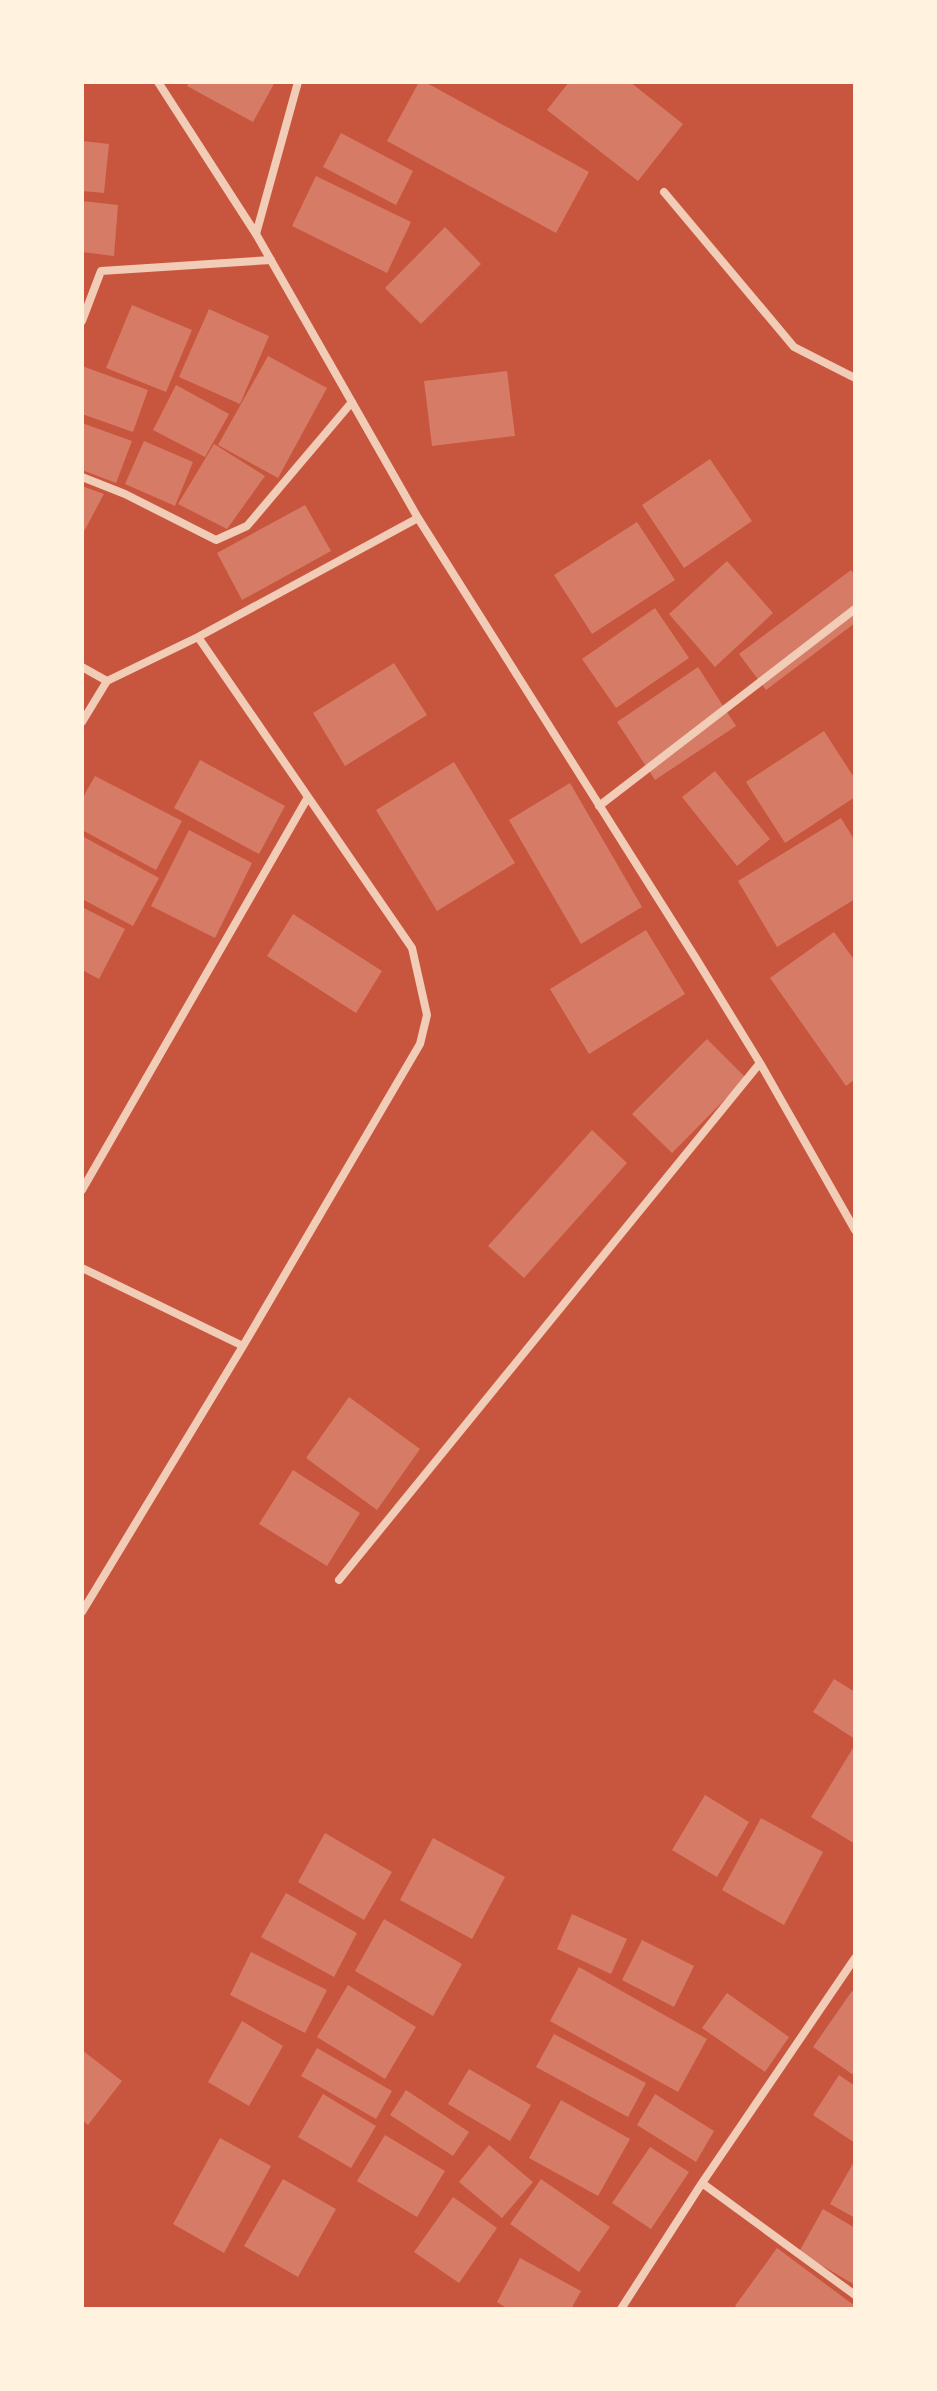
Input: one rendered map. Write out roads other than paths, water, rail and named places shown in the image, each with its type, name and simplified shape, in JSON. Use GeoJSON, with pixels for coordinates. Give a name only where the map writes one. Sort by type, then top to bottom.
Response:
{"type":"FeatureCollection","features":[{"type":"Feature","properties":{"kind":"street"},"geometry":{"type":"LineString","coordinates":[[158,82],[256,234],[418,518],[760,1063],[855,1230]]}},
{"type":"Feature","properties":{"kind":"street"},"geometry":{"type":"LineString","coordinates":[[256,234],[298,82]]}},
{"type":"Feature","properties":{"kind":"street"},"geometry":{"type":"LineString","coordinates":[[664,192],[794,347],[855,378]]}},
{"type":"Feature","properties":{"kind":"street"},"geometry":{"type":"LineString","coordinates":[[82,321],[101,271],[271,260]]}},
{"type":"Feature","properties":{"kind":"street"},"geometry":{"type":"LineString","coordinates":[[82,477],[125,494],[216,540],[247,526],[352,402]]}},
{"type":"Feature","properties":{"kind":"street"},"geometry":{"type":"LineString","coordinates":[[82,722],[107,681],[198,637],[418,518]]}},
{"type":"Feature","properties":{"kind":"street"},"geometry":{"type":"LineString","coordinates":[[599,806],[855,609]]}},
{"type":"Feature","properties":{"kind":"street"},"geometry":{"type":"LineString","coordinates":[[82,1612],[420,1044],[427,1015],[412,948],[198,637]]}},
{"type":"Feature","properties":{"kind":"street"},"geometry":{"type":"LineString","coordinates":[[82,667],[107,681]]}},
{"type":"Feature","properties":{"kind":"street"},"geometry":{"type":"LineString","coordinates":[[82,1190],[308,797]]}},
{"type":"Feature","properties":{"kind":"street"},"geometry":{"type":"LineString","coordinates":[[339,1580],[760,1063]]}},
{"type":"Feature","properties":{"kind":"street"},"geometry":{"type":"LineString","coordinates":[[82,1268],[243,1346]]}},
{"type":"Feature","properties":{"kind":"street"},"geometry":{"type":"LineString","coordinates":[[621,2309],[702,2183],[855,1958]]}},
{"type":"Feature","properties":{"kind":"street"},"geometry":{"type":"LineString","coordinates":[[702,2183],[855,2295]]}}]}
